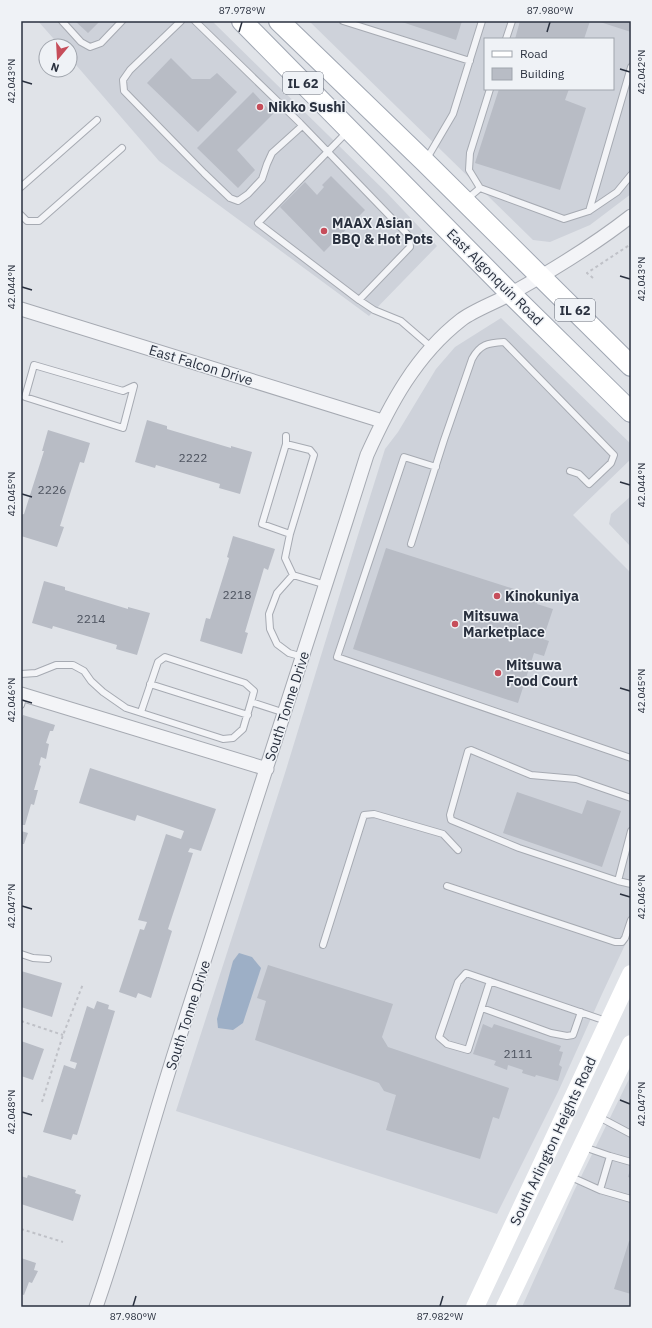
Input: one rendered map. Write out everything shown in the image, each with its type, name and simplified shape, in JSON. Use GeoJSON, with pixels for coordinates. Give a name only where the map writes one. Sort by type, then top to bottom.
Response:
{"type":"FeatureCollection","features":[{"type":"Feature","properties":{"kind":"main road","name":"East Algonquin Road"},"geometry":{"type":"LineString","coordinates":[[242,21],[511,294],[631,412]]}},
{"type":"Feature","properties":{"kind":"main road","name":"IL 62"},"geometry":{"type":"LineString","coordinates":[[279,21],[425,162],[473,195],[541,276],[631,366]]}},
{"type":"Feature","properties":{"kind":"main road","name":"South Arlington Heights Road"},"geometry":{"type":"LineString","coordinates":[[475,1307],[631,974]]}},
{"type":"Feature","properties":{"kind":"main road","name":"South Arlington Heights Road"},"geometry":{"type":"LineString","coordinates":[[505,1307],[631,1044]]}},
{"type":"Feature","properties":{"kind":"street","name":"South Tonne Drive"},"geometry":{"type":"LineString","coordinates":[[96,1307],[113,1259],[176,1048],[367,455],[382,421],[413,368],[431,347],[462,319],[511,294],[541,276],[601,239],[630,217]]}},
{"type":"Feature","properties":{"kind":"street","name":"East Falcon Drive"},"geometry":{"type":"LineString","coordinates":[[21,309],[382,421]]}},
{"type":"Feature","properties":{"kind":"street"},"geometry":{"type":"LineString","coordinates":[[22,698],[267,769]]}},
{"type":"Feature","properties":{"kind":"lane"},"geometry":{"type":"LineString","coordinates":[[62,21],[81,42],[90,47],[101,43],[122,21]]}},
{"type":"Feature","properties":{"kind":"lane"},"geometry":{"type":"LineString","coordinates":[[182,21],[130,70],[123,80],[124,91],[204,174],[230,198],[238,201],[248,194],[262,179],[272,153],[302,126]]}},
{"type":"Feature","properties":{"kind":"lane"},"geometry":{"type":"LineString","coordinates":[[195,21],[328,151],[409,236],[410,247],[359,300]]}},
{"type":"Feature","properties":{"kind":"lane"},"geometry":{"type":"LineString","coordinates":[[343,21],[470,61]]}},
{"type":"Feature","properties":{"kind":"lane"},"geometry":{"type":"LineString","coordinates":[[425,162],[453,114],[482,21]]}},
{"type":"Feature","properties":{"kind":"lane"},"geometry":{"type":"LineString","coordinates":[[506,38],[512,21]]}},
{"type":"Feature","properties":{"kind":"lane"},"geometry":{"type":"LineString","coordinates":[[589,211],[631,67]]}},
{"type":"Feature","properties":{"kind":"lane"},"geometry":{"type":"LineString","coordinates":[[490,90],[470,153],[469,170],[473,195],[564,219],[589,211],[617,192],[631,175]]}},
{"type":"Feature","properties":{"kind":"lane"},"geometry":{"type":"LineString","coordinates":[[21,187],[97,120]]}},
{"type":"Feature","properties":{"kind":"lane"},"geometry":{"type":"LineString","coordinates":[[349,130],[258,223],[359,300],[374,310],[401,321],[431,347]]}},
{"type":"Feature","properties":{"kind":"lane"},"geometry":{"type":"LineString","coordinates":[[21,215],[27,221],[39,221],[122,148]]}},
{"type":"Feature","properties":{"kind":"lane"},"geometry":{"type":"LineString","coordinates":[[411,544],[472,359],[477,350],[489,343],[504,342],[614,455],[611,463],[589,484],[579,474],[570,471]]}},
{"type":"Feature","properties":{"kind":"lane"},"geometry":{"type":"LineString","coordinates":[[34,365],[124,391],[134,386],[123,428],[25,397],[34,365]]}},
{"type":"Feature","properties":{"kind":"lane"},"geometry":{"type":"LineString","coordinates":[[286,436],[286,444],[262,524],[290,534]]}},
{"type":"Feature","properties":{"kind":"lane"},"geometry":{"type":"LineString","coordinates":[[286,444],[310,450],[314,455],[290,534],[285,558],[293,575],[326,586]]}},
{"type":"Feature","properties":{"kind":"lane"},"geometry":{"type":"LineString","coordinates":[[436,467],[404,457],[337,657],[631,758]]}},
{"type":"Feature","properties":{"kind":"lane"},"geometry":{"type":"LineString","coordinates":[[293,575],[277,593],[269,614],[270,629],[277,644],[289,653],[303,657]]}},
{"type":"Feature","properties":{"kind":"lane"},"geometry":{"type":"LineString","coordinates":[[21,674],[36,673],[56,664],[73,665],[84,671],[91,681],[103,692],[126,708],[222,739],[233,738],[243,729],[254,691],[246,683],[165,657],[158,662],[141,712]]}},
{"type":"Feature","properties":{"kind":"lane"},"geometry":{"type":"LineString","coordinates":[[150,684],[248,715]]}},
{"type":"Feature","properties":{"kind":"lane"},"geometry":{"type":"LineString","coordinates":[[251,702],[285,713]]}},
{"type":"Feature","properties":{"kind":"lane"},"geometry":{"type":"LineString","coordinates":[[631,798],[576,778],[531,775],[471,750],[468,751],[450,815],[451,820],[519,848],[631,884]]}},
{"type":"Feature","properties":{"kind":"lane"},"geometry":{"type":"LineString","coordinates":[[323,945],[364,815],[374,814],[443,834],[458,850]]}},
{"type":"Feature","properties":{"kind":"lane"},"geometry":{"type":"LineString","coordinates":[[618,881],[631,831]]}},
{"type":"Feature","properties":{"kind":"lane"},"geometry":{"type":"LineString","coordinates":[[446,886],[615,942],[622,942],[625,938],[631,920]]}},
{"type":"Feature","properties":{"kind":"lane"},"geometry":{"type":"LineString","coordinates":[[21,954],[33,958],[48,959]]}},
{"type":"Feature","properties":{"kind":"lane"},"geometry":{"type":"LineString","coordinates":[[490,981],[468,1050],[447,1044],[439,1037],[458,982],[466,973],[490,981],[581,1012],[609,1022]]}},
{"type":"Feature","properties":{"kind":"lane"},"geometry":{"type":"LineString","coordinates":[[482,1008],[551,1033],[567,1036],[572,1035],[581,1012]]}},
{"type":"Feature","properties":{"kind":"lane"},"geometry":{"type":"LineString","coordinates":[[597,1116],[630,1132]]}},
{"type":"Feature","properties":{"kind":"lane"},"geometry":{"type":"LineString","coordinates":[[582,1146],[631,1162]]}},
{"type":"Feature","properties":{"kind":"lane"},"geometry":{"type":"LineString","coordinates":[[600,1190],[610,1156]]}},
{"type":"Feature","properties":{"kind":"lane"},"geometry":{"type":"LineString","coordinates":[[568,1175],[600,1190],[631,1199]]}},
{"type":"Feature","properties":{"kind":"path"},"geometry":{"type":"LineString","coordinates":[[592,278],[588,273],[631,244]]}},
{"type":"Feature","properties":{"kind":"path"},"geometry":{"type":"LineString","coordinates":[[42,1102],[63,1035],[83,984]]}},
{"type":"Feature","properties":{"kind":"path"},"geometry":{"type":"LineString","coordinates":[[21,1021],[63,1035]]}},
{"type":"Feature","properties":{"kind":"path"},"geometry":{"type":"LineString","coordinates":[[21,1230],[63,1242]]}},
{"type":"Feature","properties":{"kind":"shaded area"},"geometry":{"type":"Polygon","coordinates":[[[38,21],[212,21],[387,193],[437,246],[369,316],[159,161],[78,67],[78,38],[53,38],[38,21]]]}},
{"type":"Feature","properties":{"kind":"shaded area"},"geometry":{"type":"Polygon","coordinates":[[[309,21],[631,21],[631,194],[590,225],[550,242],[533,240],[309,21]]]}},
{"type":"Feature","properties":{"kind":"shaded area"},"geometry":{"type":"Polygon","coordinates":[[[501,318],[631,444],[631,459],[573,515],[631,573],[631,932],[558,1092],[497,1214],[176,1111],[285,773],[385,449],[398,432],[436,369],[455,347],[501,318]]]}},
{"type":"Feature","properties":{"kind":"shaded area"},"geometry":{"type":"Polygon","coordinates":[[[631,496],[631,547],[609,524],[611,514],[631,496]]]}},
{"type":"Feature","properties":{"kind":"shaded area"},"geometry":{"type":"Polygon","coordinates":[[[631,1075],[631,1307],[522,1307],[574,1191],[631,1075]]]}},
{"type":"Feature","properties":{"kind":"water"},"geometry":{"type":"Polygon","coordinates":[[[239,953],[252,957],[261,968],[243,1023],[233,1030],[218,1028],[217,1019],[233,961],[239,953]]]}},
{"type":"Feature","properties":{"kind":"building"},"geometry":{"type":"Polygon","coordinates":[[[75,21],[100,21],[88,33],[75,21]]]}},
{"type":"Feature","properties":{"kind":"building"},"geometry":{"type":"Polygon","coordinates":[[[399,21],[462,21],[456,40],[399,21]]]}},
{"type":"Feature","properties":{"kind":"building"},"geometry":{"type":"Polygon","coordinates":[[[520,21],[590,21],[584,38],[515,38],[520,21]]]}},
{"type":"Feature","properties":{"kind":"building"},"geometry":{"type":"Polygon","coordinates":[[[597,21],[631,21],[631,32],[597,21]]]}},
{"type":"Feature","properties":{"kind":"building"},"geometry":{"type":"Polygon","coordinates":[[[171,58],[192,79],[210,79],[217,73],[237,92],[198,132],[147,83],[171,58]]]}},
{"type":"Feature","properties":{"kind":"building"},"geometry":{"type":"Polygon","coordinates":[[[499,90],[569,90],[565,100],[586,108],[560,190],[475,163],[499,90]]]}},
{"type":"Feature","properties":{"kind":"building"},"geometry":{"type":"Polygon","coordinates":[[[253,92],[273,114],[237,150],[255,170],[238,188],[197,148],[253,92]]]}},
{"type":"Feature","properties":{"kind":"building","name":"MAAX Asian BBQ & Hot Pots"},"geometry":{"type":"Polygon","coordinates":[[[331,176],[365,210],[324,252],[280,207],[305,182],[317,195],[324,187],[322,185],[331,176]]]}},
{"type":"Feature","properties":{"kind":"building"},"geometry":{"type":"Polygon","coordinates":[[[147,420],[167,426],[167,429],[231,448],[231,446],[252,452],[240,494],[219,488],[220,484],[156,465],[155,468],[135,462],[147,420]]]}},
{"type":"Feature","properties":{"kind":"building"},"geometry":{"type":"Polygon","coordinates":[[[48,430],[90,443],[84,463],[80,462],[60,526],[64,527],[57,547],[21,536],[21,515],[24,514],[44,451],[42,451],[48,430]]]}},
{"type":"Feature","properties":{"kind":"building"},"geometry":{"type":"Polygon","coordinates":[[[233,536],[275,549],[268,570],[264,568],[245,632],[248,633],[242,654],[200,641],[206,618],[210,619],[229,558],[227,557],[233,536]]]}},
{"type":"Feature","properties":{"kind":"building","name":"Mitsuwa Marketplace"},"geometry":{"type":"Polygon","coordinates":[[[386,548],[539,597],[537,604],[553,609],[543,639],[549,641],[544,656],[534,653],[518,703],[353,649],[386,548]]]}},
{"type":"Feature","properties":{"kind":"building"},"geometry":{"type":"Polygon","coordinates":[[[44,581],[65,587],[65,590],[128,609],[128,607],[150,613],[137,655],[116,649],[117,645],[53,626],[52,629],[32,623],[44,581]]]}},
{"type":"Feature","properties":{"kind":"building"},"geometry":{"type":"Polygon","coordinates":[[[23,715],[55,725],[53,731],[50,731],[46,743],[49,744],[46,759],[41,757],[39,765],[41,766],[34,790],[38,790],[34,805],[31,804],[25,825],[21,825],[21,721],[23,715]]]}},
{"type":"Feature","properties":{"kind":"building"},"geometry":{"type":"Polygon","coordinates":[[[90,768],[216,809],[201,851],[190,848],[188,852],[193,853],[168,929],[172,931],[151,998],[138,993],[136,998],[119,992],[140,929],[144,930],[147,922],[138,920],[166,834],[181,839],[184,831],[137,815],[135,821],[79,803],[90,768]]]}},
{"type":"Feature","properties":{"kind":"building"},"geometry":{"type":"Polygon","coordinates":[[[517,792],[582,814],[587,800],[621,811],[602,867],[503,833],[517,792]]]}},
{"type":"Feature","properties":{"kind":"building"},"geometry":{"type":"Polygon","coordinates":[[[21,831],[28,833],[24,844],[21,844],[21,831]]]}},
{"type":"Feature","properties":{"kind":"building"},"geometry":{"type":"Polygon","coordinates":[[[268,965],[393,1004],[382,1037],[388,1047],[509,1088],[499,1119],[493,1117],[480,1159],[386,1130],[396,1095],[384,1091],[379,1083],[255,1040],[266,1001],[257,998],[268,965]]]}},
{"type":"Feature","properties":{"kind":"building"},"geometry":{"type":"Polygon","coordinates":[[[21,971],[62,983],[52,1017],[21,1007],[21,971]]]}},
{"type":"Feature","properties":{"kind":"building"},"geometry":{"type":"Polygon","coordinates":[[[97,1001],[109,1005],[108,1009],[115,1011],[77,1135],[73,1134],[71,1140],[43,1132],[64,1065],[75,1069],[77,1063],[70,1061],[87,1006],[94,1009],[97,1001]]]}},
{"type":"Feature","properties":{"kind":"building"},"geometry":{"type":"Polygon","coordinates":[[[483,1024],[492,1028],[494,1024],[561,1046],[559,1051],[563,1052],[559,1065],[562,1067],[558,1081],[522,1073],[523,1070],[508,1065],[507,1070],[494,1065],[496,1061],[473,1054],[483,1024]]]}},
{"type":"Feature","properties":{"kind":"building"},"geometry":{"type":"Polygon","coordinates":[[[21,1041],[44,1049],[33,1080],[21,1076],[21,1041]]]}},
{"type":"Feature","properties":{"kind":"building"},"geometry":{"type":"Polygon","coordinates":[[[631,1166],[631,1178],[628,1177],[631,1166]]]}},
{"type":"Feature","properties":{"kind":"building"},"geometry":{"type":"Polygon","coordinates":[[[28,1175],[76,1190],[75,1193],[81,1195],[73,1221],[21,1204],[21,1176],[27,1178],[28,1175]]]}},
{"type":"Feature","properties":{"kind":"building"},"geometry":{"type":"Polygon","coordinates":[[[629,1241],[631,1241],[631,1294],[614,1289],[629,1241]]]}},
{"type":"Feature","properties":{"kind":"building"},"geometry":{"type":"Polygon","coordinates":[[[21,1258],[36,1263],[34,1270],[38,1271],[32,1283],[29,1282],[24,1295],[21,1294],[21,1258]]]}},
{"type":"Feature","properties":{"kind":"place","name":"Nikko Sushi"},"geometry":{"type":"Point","coordinates":[260,107]}},
{"type":"Feature","properties":{"kind":"place","name":"MAAX Asian BBQ & Hot Pots"},"geometry":{"type":"Point","coordinates":[324,231]}},
{"type":"Feature","properties":{"kind":"place","name":"Kinokuniya"},"geometry":{"type":"Point","coordinates":[497,596]}},
{"type":"Feature","properties":{"kind":"place","name":"Mitsuwa Marketplace"},"geometry":{"type":"Point","coordinates":[455,624]}},
{"type":"Feature","properties":{"kind":"place","name":"Mitsuwa Food Court"},"geometry":{"type":"Point","coordinates":[498,673]}}]}
